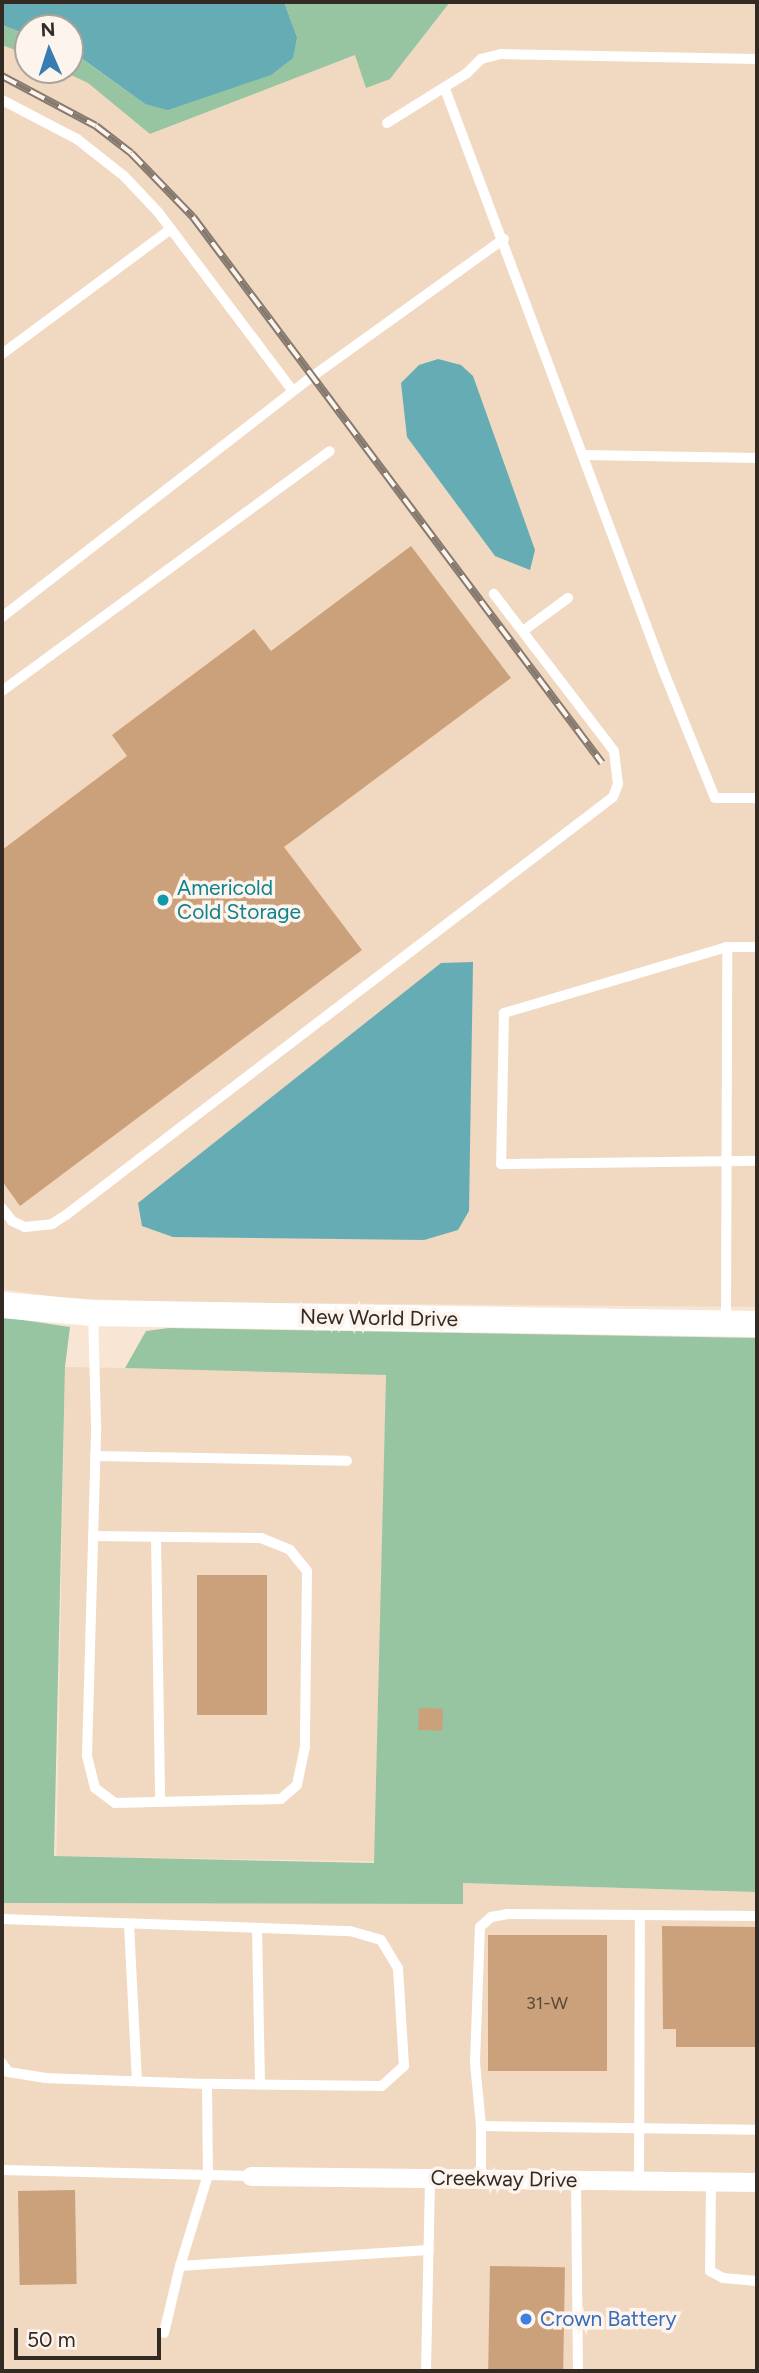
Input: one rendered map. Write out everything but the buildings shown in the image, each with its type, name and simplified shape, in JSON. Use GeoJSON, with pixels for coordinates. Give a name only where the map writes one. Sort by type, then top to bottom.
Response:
{"type":"FeatureCollection","features":[{"type":"Feature","properties":{"kind":"street","name":"New World Drive"},"geometry":{"type":"LineString","coordinates":[[2,1305],[93,1313],[757,1324]]}},
{"type":"Feature","properties":{"kind":"street","name":"Creekway Drive"},"geometry":{"type":"LineString","coordinates":[[251,2176],[757,2182]]}},
{"type":"Feature","properties":{"kind":"lane"},"geometry":{"type":"LineString","coordinates":[[387,123],[445,89],[481,59],[500,54],[757,59]]}},
{"type":"Feature","properties":{"kind":"lane"},"geometry":{"type":"LineString","coordinates":[[445,89],[715,798],[757,798]]}},
{"type":"Feature","properties":{"kind":"lane"},"geometry":{"type":"LineString","coordinates":[[2,100],[77,139],[124,176],[171,229],[293,391]]}},
{"type":"Feature","properties":{"kind":"lane"},"geometry":{"type":"LineString","coordinates":[[2,354],[171,229]]}},
{"type":"Feature","properties":{"kind":"lane"},"geometry":{"type":"LineString","coordinates":[[2,617],[293,391],[503,239]]}},
{"type":"Feature","properties":{"kind":"lane"},"geometry":{"type":"LineString","coordinates":[[2,691],[330,451]]}},
{"type":"Feature","properties":{"kind":"lane"},"geometry":{"type":"LineString","coordinates":[[583,455],[757,458]]}},
{"type":"Feature","properties":{"kind":"lane"},"geometry":{"type":"LineString","coordinates":[[2,1208],[12,1221],[25,1227],[52,1224],[66,1216],[613,797],[618,784],[614,751],[494,594]]}},
{"type":"Feature","properties":{"kind":"lane"},"geometry":{"type":"LineString","coordinates":[[523,631],[568,598]]}},
{"type":"Feature","properties":{"kind":"lane"},"geometry":{"type":"LineString","coordinates":[[726,1323],[729,1161],[727,947]]}},
{"type":"Feature","properties":{"kind":"lane"},"geometry":{"type":"LineString","coordinates":[[757,947],[727,947],[504,1013],[501,1164],[757,1161]]}},
{"type":"Feature","properties":{"kind":"lane"},"geometry":{"type":"LineString","coordinates":[[93,1313],[95,1456],[93,1536],[90,1767],[95,1788],[115,1803],[281,1798],[296,1785],[304,1746],[307,1571],[290,1550],[261,1538],[93,1536]]}},
{"type":"Feature","properties":{"kind":"lane"},"geometry":{"type":"LineString","coordinates":[[95,1456],[347,1461]]}},
{"type":"Feature","properties":{"kind":"lane"},"geometry":{"type":"LineString","coordinates":[[156,1537],[160,1802]]}},
{"type":"Feature","properties":{"kind":"lane"},"geometry":{"type":"LineString","coordinates":[[481,2178],[481,2126],[475,2062],[476,1941],[480,1927],[491,1917],[508,1914],[757,1916]]}},
{"type":"Feature","properties":{"kind":"lane"},"geometry":{"type":"LineString","coordinates":[[639,2181],[640,1915]]}},
{"type":"Feature","properties":{"kind":"lane"},"geometry":{"type":"LineString","coordinates":[[2,1919],[350,1931],[381,1940],[398,1968],[404,2066],[382,2086],[206,2084],[45,2078],[8,2072],[2,2063]]}},
{"type":"Feature","properties":{"kind":"lane"},"geometry":{"type":"LineString","coordinates":[[128,1924],[137,2081]]}},
{"type":"Feature","properties":{"kind":"lane"},"geometry":{"type":"LineString","coordinates":[[257,1928],[260,2084]]}},
{"type":"Feature","properties":{"kind":"lane"},"geometry":{"type":"LineString","coordinates":[[164,2333],[180,2266],[208,2175],[206,2084]]}},
{"type":"Feature","properties":{"kind":"lane"},"geometry":{"type":"LineString","coordinates":[[481,2126],[757,2130]]}},
{"type":"Feature","properties":{"kind":"lane"},"geometry":{"type":"LineString","coordinates":[[2,2169],[251,2176]]}},
{"type":"Feature","properties":{"kind":"lane"},"geometry":{"type":"LineString","coordinates":[[426,2371],[430,2178]]}},
{"type":"Feature","properties":{"kind":"lane"},"geometry":{"type":"LineString","coordinates":[[576,2180],[578,2371]]}},
{"type":"Feature","properties":{"kind":"lane"},"geometry":{"type":"LineString","coordinates":[[711,2182],[710,2271],[723,2278],[757,2281]]}},
{"type":"Feature","properties":{"kind":"lane"},"geometry":{"type":"LineString","coordinates":[[180,2266],[428,2250]]}},
{"type":"Feature","properties":{"kind":"shaded area"},"geometry":{"type":"Polygon","coordinates":[[[450,2],[757,2],[757,1307],[167,1302],[63,1298],[2,1289],[2,45],[14,50],[14,84],[84,84],[84,81],[151,134],[355,55],[390,79],[450,2]]]}},
{"type":"Feature","properties":{"kind":"shaded area"},"geometry":{"type":"Polygon","coordinates":[[[65,1367],[386,1373],[377,1862],[56,1856],[65,1367]]]}},
{"type":"Feature","properties":{"kind":"shaded area"},"geometry":{"type":"Polygon","coordinates":[[[463,1883],[757,1892],[757,2371],[2,2371],[2,1903],[462,1904],[463,1883]]]}},
{"type":"Feature","properties":{"kind":"green space"},"geometry":{"type":"Polygon","coordinates":[[[284,2],[450,2],[390,79],[366,88],[355,55],[150,134],[84,81],[84,60],[145,104],[297,37],[284,2]]]}},
{"type":"Feature","properties":{"kind":"green space"},"geometry":{"type":"Polygon","coordinates":[[[2,25],[14,30],[14,50],[2,45],[2,25]]]}},
{"type":"Feature","properties":{"kind":"green space"},"geometry":{"type":"Polygon","coordinates":[[[2,1317],[70,1327],[65,1367],[54,1856],[374,1863],[386,1375],[125,1368],[146,1331],[169,1328],[757,1338],[757,1892],[463,1883],[463,1904],[2,1903],[2,1317]]]}},
{"type":"Feature","properties":{"kind":"water"},"geometry":{"type":"Polygon","coordinates":[[[2,2],[284,2],[297,37],[293,58],[271,75],[168,110],[145,104],[84,60],[84,14],[14,14],[14,30],[2,25],[2,2]]]}},
{"type":"Feature","properties":{"kind":"water"},"geometry":{"type":"Polygon","coordinates":[[[438,359],[461,365],[473,376],[535,550],[530,570],[495,556],[407,437],[401,383],[419,365],[438,359]]]}},
{"type":"Feature","properties":{"kind":"water"},"geometry":{"type":"Polygon","coordinates":[[[473,962],[469,1211],[458,1230],[424,1240],[173,1237],[142,1226],[138,1203],[441,963],[473,962]]]}},
{"type":"Feature","properties":{"kind":"railway"},"geometry":{"type":"LineString","coordinates":[[2,76],[96,126],[131,153],[193,217],[602,763]]}},
{"type":"Feature","properties":{"kind":"place","name":"Americold Cold Storage"},"geometry":{"type":"Point","coordinates":[163,900]}},
{"type":"Feature","properties":{"kind":"place","name":"Crown Battery"},"geometry":{"type":"Point","coordinates":[526,2319]}}]}
